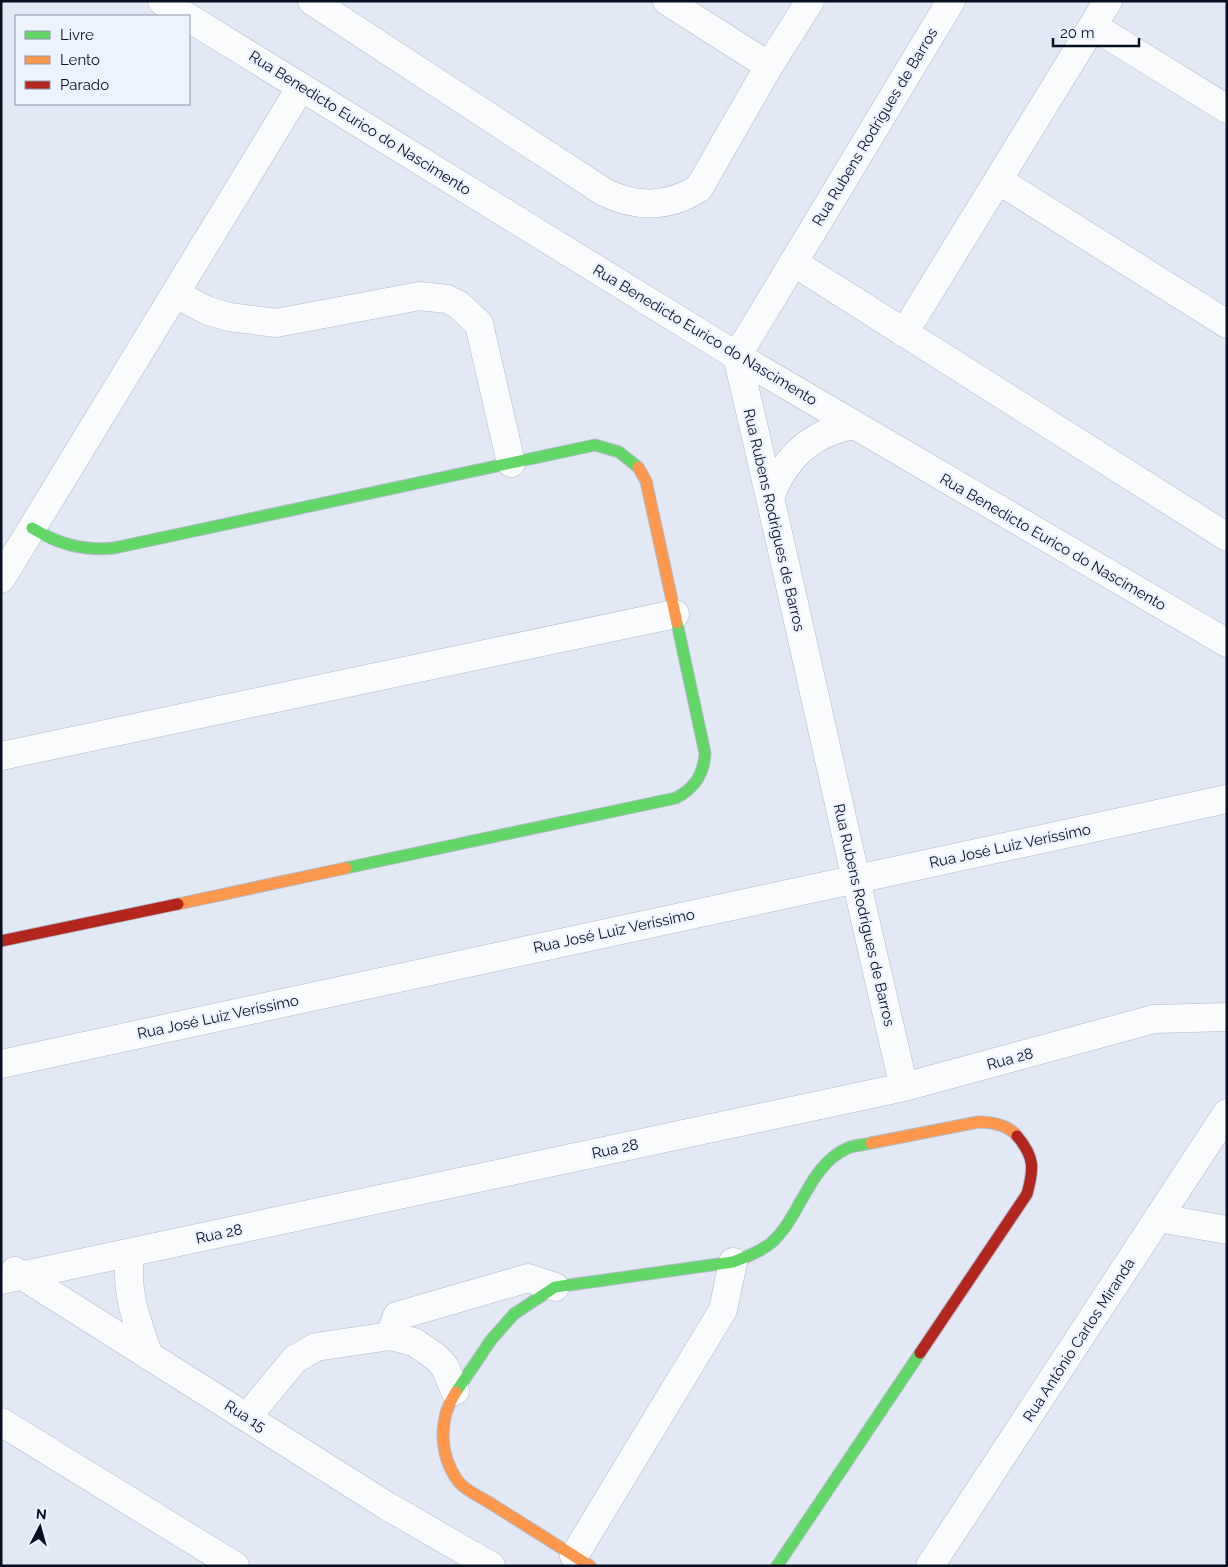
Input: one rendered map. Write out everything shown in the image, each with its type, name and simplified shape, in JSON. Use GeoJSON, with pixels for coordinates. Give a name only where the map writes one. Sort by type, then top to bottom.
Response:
{"type":"FeatureCollection","features":[{"type":"Feature","properties":{"kind":"street","name":"Rua Benedicto Eurico do Nascimento"},"geometry":{"type":"LineString","coordinates":[[162,1],[185,15]]}},
{"type":"Feature","properties":{"kind":"street"},"geometry":{"type":"LineString","coordinates":[[312,1],[604,192],[635,204],[668,203],[685,197],[699,188],[769,66],[810,1]]}},
{"type":"Feature","properties":{"kind":"street"},"geometry":{"type":"LineString","coordinates":[[667,1],[769,66]]}},
{"type":"Feature","properties":{"kind":"street","name":"Rua Rubens Rodrigues de Barros"},"geometry":{"type":"LineString","coordinates":[[904,1088],[854,879],[737,356],[951,1]]}},
{"type":"Feature","properties":{"kind":"street"},"geometry":{"type":"LineString","coordinates":[[904,333],[1108,1]]}},
{"type":"Feature","properties":{"kind":"street","name":"Rua Benedicto Eurico do Nascimento"},"geometry":{"type":"LineString","coordinates":[[190,18],[737,356],[1227,643]]}},
{"type":"Feature","properties":{"kind":"street"},"geometry":{"type":"LineString","coordinates":[[1093,26],[1227,108]]}},
{"type":"Feature","properties":{"kind":"street"},"geometry":{"type":"LineString","coordinates":[[1,579],[301,87]]}},
{"type":"Feature","properties":{"kind":"street"},"geometry":{"type":"LineString","coordinates":[[998,180],[1227,324]]}},
{"type":"Feature","properties":{"kind":"street"},"geometry":{"type":"LineString","coordinates":[[793,262],[1227,537]]}},
{"type":"Feature","properties":{"kind":"street"},"geometry":{"type":"LineString","coordinates":[[176,294],[206,310],[229,317],[268,322],[420,296],[440,298],[459,305],[479,324],[511,463]]}},
{"type":"Feature","properties":{"kind":"street"},"geometry":{"type":"LineString","coordinates":[[770,497],[783,468],[804,446],[836,429],[853,425]]}},
{"type":"Feature","properties":{"kind":"street"},"geometry":{"type":"LineString","coordinates":[[1,941],[666,800],[684,794],[698,780],[705,763],[705,753],[646,481],[639,467],[628,456],[618,450],[595,445],[105,549],[77,548],[59,544],[32,528]]}},
{"type":"Feature","properties":{"kind":"street"},"geometry":{"type":"LineString","coordinates":[[1,756],[675,614]]}},
{"type":"Feature","properties":{"kind":"street","name":"Rua José Luiz Veríssimo"},"geometry":{"type":"LineString","coordinates":[[1,1064],[1227,799]]}},
{"type":"Feature","properties":{"kind":"street","name":"Rua 28"},"geometry":{"type":"LineString","coordinates":[[8,1273],[130,1253],[904,1088],[1154,1019],[1227,1017]]}},
{"type":"Feature","properties":{"kind":"street","name":"Rua Antônio Carlos Miranda"},"geometry":{"type":"LineString","coordinates":[[930,1566],[1227,1113]]}},
{"type":"Feature","properties":{"kind":"street"},"geometry":{"type":"LineString","coordinates":[[733,1262],[723,1310],[582,1561],[459,1483],[449,1464],[443,1443],[445,1416],[455,1391],[502,1326],[534,1300],[555,1287],[733,1262],[758,1252],[772,1242],[782,1230],[826,1163],[848,1148],[978,1122],[991,1122],[1013,1131],[1029,1150],[1033,1172],[1027,1194],[777,1566]]}},
{"type":"Feature","properties":{"kind":"street"},"geometry":{"type":"LineString","coordinates":[[1159,1218],[1227,1230]]}},
{"type":"Feature","properties":{"kind":"street"},"geometry":{"type":"LineString","coordinates":[[130,1253],[127,1275],[130,1293],[149,1356]]}},
{"type":"Feature","properties":{"kind":"street","name":"Rua 15"},"geometry":{"type":"LineString","coordinates":[[8,1273],[149,1356],[388,1506],[491,1566]]}},
{"type":"Feature","properties":{"kind":"street"},"geometry":{"type":"LineString","coordinates":[[390,1336],[398,1316],[528,1278],[555,1287]]}},
{"type":"Feature","properties":{"kind":"street"},"geometry":{"type":"LineString","coordinates":[[247,1417],[295,1359],[316,1347],[390,1336],[414,1342],[436,1357],[448,1373],[455,1391]]}},
{"type":"Feature","properties":{"kind":"street"},"geometry":{"type":"LineString","coordinates":[[1,1422],[235,1566]]}},
{"type":"Feature","properties":{"kind":"traffic: fast"},"geometry":{"type":"LineString","coordinates":[[32,528],[51,538],[71,545],[103,549],[114,548],[595,445],[619,452],[638,467]]}},
{"type":"Feature","properties":{"kind":"traffic: fast"},"geometry":{"type":"LineString","coordinates":[[346,868],[676,798],[683,794],[697,780],[703,767],[705,753],[677,623]]}},
{"type":"Feature","properties":{"kind":"traffic: fast"},"geometry":{"type":"LineString","coordinates":[[456,1392],[491,1340],[514,1314],[555,1287],[733,1262],[753,1254],[771,1243],[781,1232],[814,1178],[824,1166],[848,1148],[871,1143]]}},
{"type":"Feature","properties":{"kind":"traffic: fast"},"geometry":{"type":"LineString","coordinates":[[777,1566],[920,1353]]}},
{"type":"Feature","properties":{"kind":"traffic: slow"},"geometry":{"type":"LineString","coordinates":[[638,467],[646,481],[677,623]]}},
{"type":"Feature","properties":{"kind":"traffic: slow"},"geometry":{"type":"LineString","coordinates":[[178,904],[346,868]]}},
{"type":"Feature","properties":{"kind":"traffic: slow"},"geometry":{"type":"LineString","coordinates":[[871,1143],[978,1122],[999,1125],[1009,1129],[1017,1136]]}},
{"type":"Feature","properties":{"kind":"traffic: slow"},"geometry":{"type":"LineString","coordinates":[[456,1392],[446,1414],[443,1437],[447,1460],[458,1481],[468,1490],[590,1566]]}},
{"type":"Feature","properties":{"kind":"traffic: jam"},"geometry":{"type":"LineString","coordinates":[[1,941],[178,904]]}},
{"type":"Feature","properties":{"kind":"traffic: jam"},"geometry":{"type":"LineString","coordinates":[[920,1353],[1027,1194],[1032,1170],[1030,1157],[1017,1136]]}}]}
